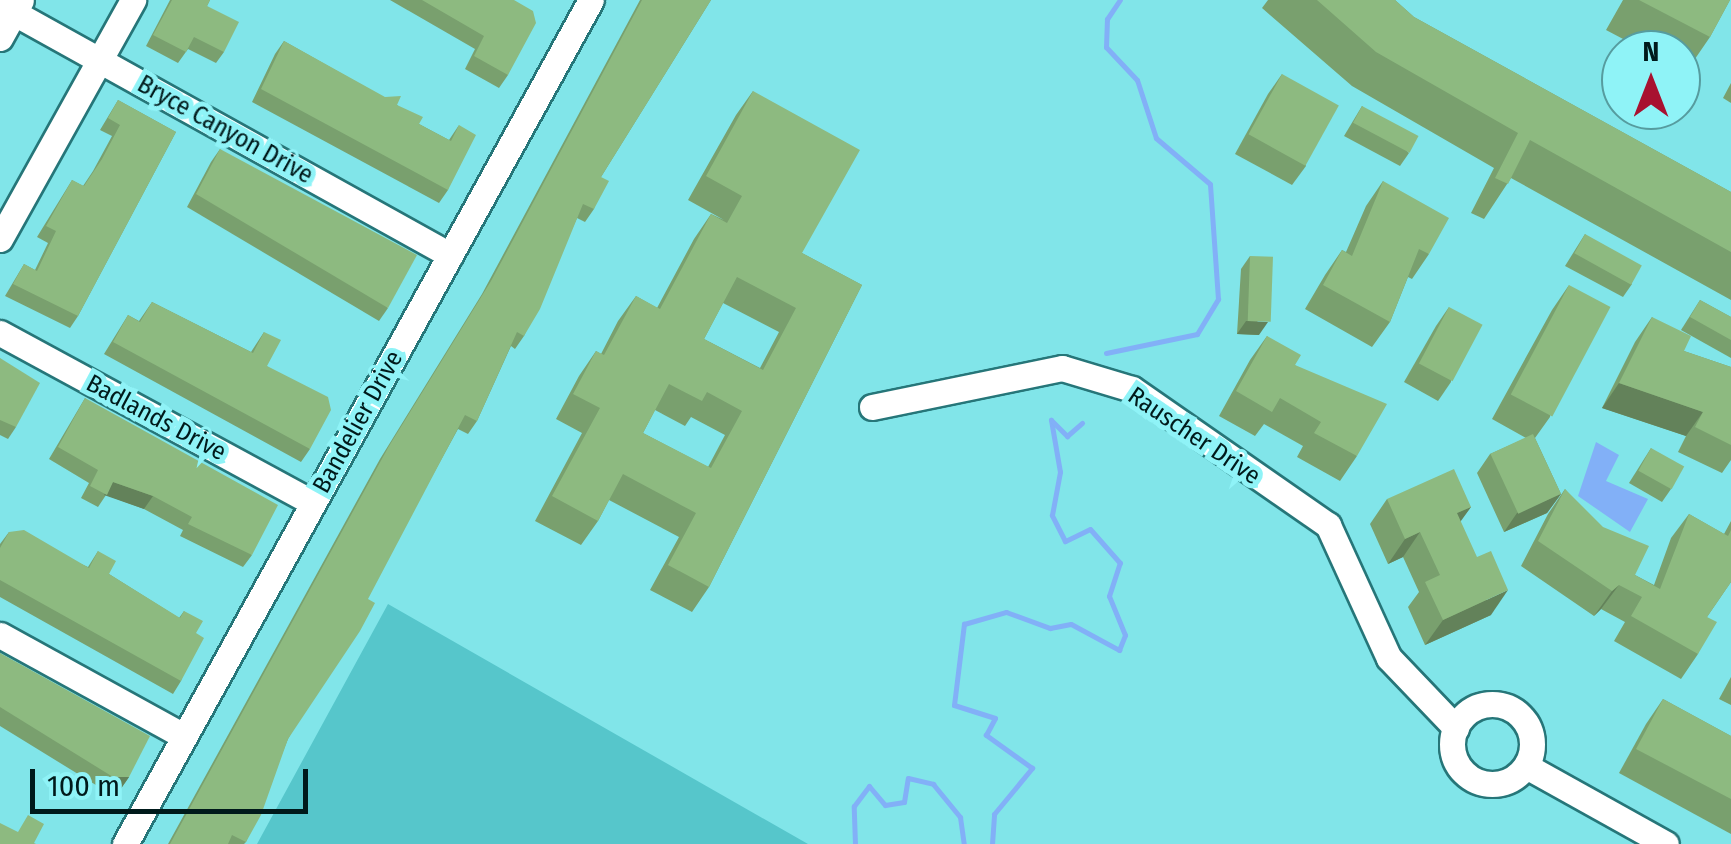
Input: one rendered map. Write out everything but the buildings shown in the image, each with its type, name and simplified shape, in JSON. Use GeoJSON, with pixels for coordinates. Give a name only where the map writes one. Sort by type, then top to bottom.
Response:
{"type":"FeatureCollection","features":[{"type":"Feature","properties":{"kind":"street"},"geometry":{"type":"LineString","coordinates":[[0,239],[133,0]]}},
{"type":"Feature","properties":{"kind":"street","name":"Bandelier Drive"},"geometry":{"type":"LineString","coordinates":[[125,844],[591,0]]}},
{"type":"Feature","properties":{"kind":"street"},"geometry":{"type":"LineString","coordinates":[[0,38],[12,6]]}},
{"type":"Feature","properties":{"kind":"street","name":"Bryce Canyon Drive"},"geometry":{"type":"LineString","coordinates":[[12,6],[99,60],[450,255]]}},
{"type":"Feature","properties":{"kind":"street","name":"Badlands Drive"},"geometry":{"type":"LineString","coordinates":[[0,333],[313,503]]}},
{"type":"Feature","properties":{"kind":"street","name":"Rauscher Drive"},"geometry":{"type":"LineString","coordinates":[[872,407],[1062,368],[1132,390],[1328,525],[1388,658],[1456,728],[1453,754],[1479,782],[1505,782],[1526,766]]}},
{"type":"Feature","properties":{"kind":"street"},"geometry":{"type":"LineString","coordinates":[[0,635],[184,736]]}},
{"type":"Feature","properties":{"kind":"street"},"geometry":{"type":"LineString","coordinates":[[1456,728],[1486,705],[1512,710],[1529,729],[1526,766],[1666,844]]}},
{"type":"Feature","properties":{"kind":"shaded area"},"geometry":{"type":"Polygon","coordinates":[[[1596,442],[1619,455],[1606,481],[1648,499],[1630,532],[1578,496],[1596,442]]]}},
{"type":"Feature","properties":{"kind":"shaded area"},"geometry":{"type":"Polygon","coordinates":[[[388,604],[694,779],[808,844],[257,844],[388,604]]]}},
{"type":"Feature","properties":{"kind":"waterway"},"geometry":{"type":"LineString","coordinates":[[1106,353],[1197,334],[1218,299],[1210,184],[1156,138],[1137,80],[1106,47],[1107,19],[1120,0]]}},
{"type":"Feature","properties":{"kind":"waterway"},"geometry":{"type":"LineString","coordinates":[[992,844],[994,814],[1032,768],[986,735],[995,718],[954,705],[964,624],[1006,612],[1050,628],[1071,624],[1119,650],[1125,635],[1109,596],[1120,563],[1090,529],[1065,541],[1052,515],[1060,472],[1051,420],[1067,436],[1082,423]]}},
{"type":"Feature","properties":{"kind":"waterway"},"geometry":{"type":"LineString","coordinates":[[855,844],[854,806],[869,786],[885,805],[904,802],[908,778],[933,784],[960,817],[964,844]]}}]}
